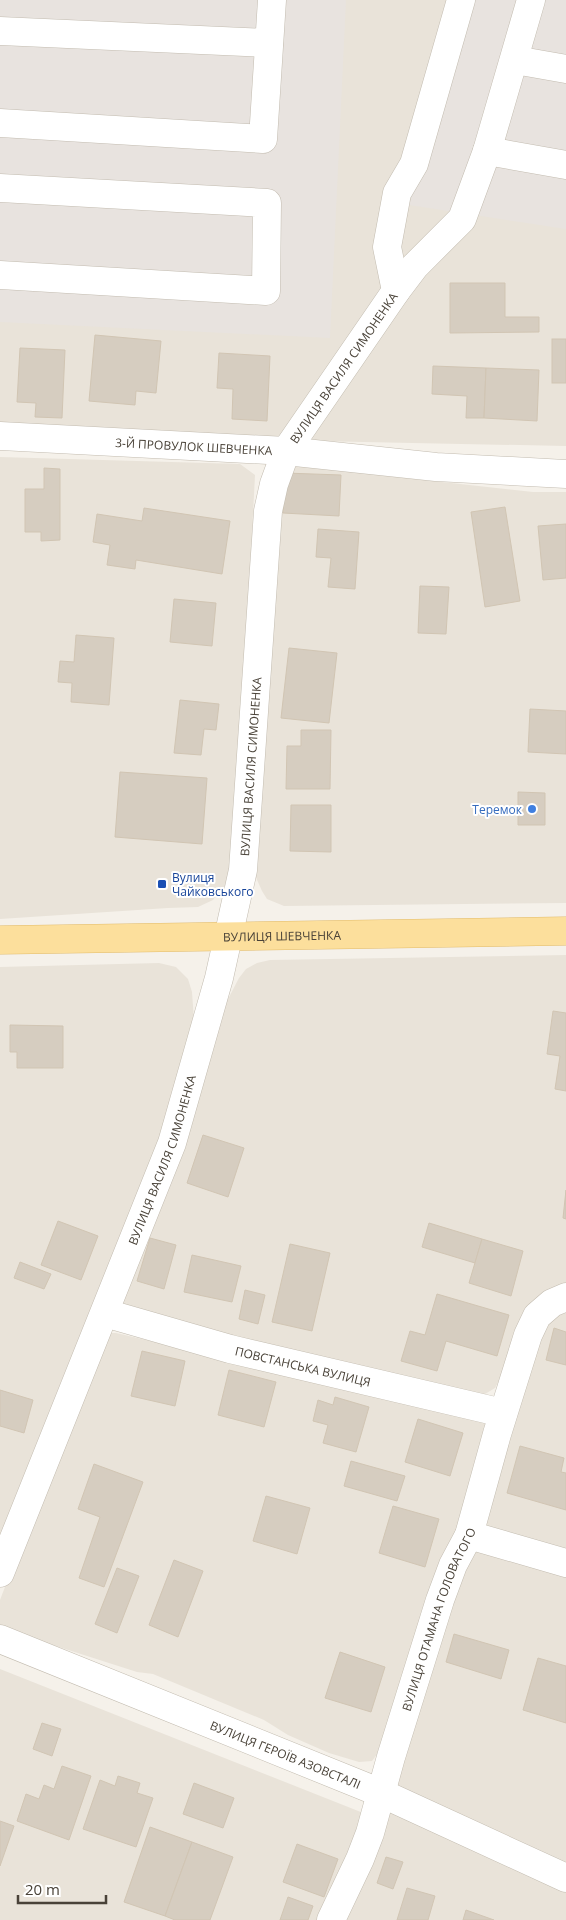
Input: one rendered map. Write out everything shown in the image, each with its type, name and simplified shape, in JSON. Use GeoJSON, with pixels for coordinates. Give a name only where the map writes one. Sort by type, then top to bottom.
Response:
{"type":"FeatureCollection","features":[{"type":"Feature","properties":{"kind":"main road","name":"ВУЛИЦЯ ШЕВЧЕНКА"},"geometry":{"type":"LineString","coordinates":[[0,940],[566,931]]}},
{"type":"Feature","properties":{"kind":"street"},"geometry":{"type":"LineString","coordinates":[[0,123],[263,139],[272,0]]}},
{"type":"Feature","properties":{"kind":"street","name":"ВУЛИЦЯ ВАСИЛЯ СИМОНЕНКА"},"geometry":{"type":"LineString","coordinates":[[0,1573],[172,1143],[207,1023],[243,870],[268,511],[274,484],[286,451],[396,291],[387,247],[397,193],[414,164],[461,0]]}},
{"type":"Feature","properties":{"kind":"street"},"geometry":{"type":"LineString","coordinates":[[396,291],[414,266],[462,219],[487,151],[531,0]]}},
{"type":"Feature","properties":{"kind":"street"},"geometry":{"type":"LineString","coordinates":[[0,31],[269,43]]}},
{"type":"Feature","properties":{"kind":"street"},"geometry":{"type":"LineString","coordinates":[[515,60],[566,69]]}},
{"type":"Feature","properties":{"kind":"street"},"geometry":{"type":"LineString","coordinates":[[487,151],[566,165]]}},
{"type":"Feature","properties":{"kind":"street"},"geometry":{"type":"LineString","coordinates":[[0,188],[267,203],[266,291],[0,275]]}},
{"type":"Feature","properties":{"kind":"street","name":"3-Й ПРОВУЛОК ШЕВЧЕНКА"},"geometry":{"type":"LineString","coordinates":[[0,436],[286,451],[436,467],[566,474]]}},
{"type":"Feature","properties":{"kind":"street","name":"ВУЛИЦЯ ОТАМАНА ГОЛОВАТОГО"},"geometry":{"type":"LineString","coordinates":[[331,1920],[360,1859],[370,1833],[440,1600],[469,1535],[503,1413],[528,1336],[537,1316],[552,1303],[566,1297]]}},
{"type":"Feature","properties":{"kind":"street","name":"ПОВСТАНСЬКА ВУЛИЦЯ"},"geometry":{"type":"LineString","coordinates":[[105,1313],[230,1348],[503,1413]]}},
{"type":"Feature","properties":{"kind":"street"},"geometry":{"type":"LineString","coordinates":[[469,1535],[566,1564]]}},
{"type":"Feature","properties":{"kind":"street","name":"ВУЛИЦЯ ГЕРОЇВ АЗОВСТАЛІ"},"geometry":{"type":"LineString","coordinates":[[0,1639],[381,1793],[566,1878]]}},
{"type":"Feature","properties":{"kind":"shaded area"},"geometry":{"type":"Polygon","coordinates":[[[0,0],[566,0],[566,446],[266,440],[0,431],[0,0]]]}},
{"type":"Feature","properties":{"kind":"shaded area"},"geometry":{"type":"Polygon","coordinates":[[[0,0],[346,0],[330,338],[0,322],[0,0]]]}},
{"type":"Feature","properties":{"kind":"shaded area"},"geometry":{"type":"Polygon","coordinates":[[[468,0],[566,0],[566,229],[409,205],[468,0]]]}},
{"type":"Feature","properties":{"kind":"shaded area"},"geometry":{"type":"Polygon","coordinates":[[[0,457],[240,464],[255,475],[236,846],[226,884],[213,900],[198,907],[0,919],[0,457]]]}},
{"type":"Feature","properties":{"kind":"shaded area"},"geometry":{"type":"Polygon","coordinates":[[[288,465],[533,492],[566,492],[566,903],[284,906],[267,899],[254,873],[274,513],[288,465]]]}},
{"type":"Feature","properties":{"kind":"shaded area"},"geometry":{"type":"Polygon","coordinates":[[[566,955],[566,1283],[545,1294],[495,1388],[477,1396],[233,1338],[122,1303],[227,1001],[246,969],[257,963],[270,960],[566,955]]]}},
{"type":"Feature","properties":{"kind":"shaded area"},"geometry":{"type":"Polygon","coordinates":[[[159,963],[176,967],[188,979],[192,992],[194,1020],[162,1141],[0,1554],[0,967],[159,963]]]}},
{"type":"Feature","properties":{"kind":"shaded area"},"geometry":{"type":"Polygon","coordinates":[[[566,1311],[566,1920],[0,1920],[0,1669],[386,1822],[401,1760],[545,1323],[566,1311]]]}},
{"type":"Feature","properties":{"kind":"shaded area"},"geometry":{"type":"Polygon","coordinates":[[[108,1333],[116,1333],[482,1418],[486,1424],[466,1505],[378,1753],[372,1761],[359,1762],[329,1753],[288,1735],[264,1720],[153,1674],[137,1672],[6,1630],[0,1626],[0,1600],[58,1448],[108,1333]]]}},
{"type":"Feature","properties":{"kind":"building"},"geometry":{"type":"Polygon","coordinates":[[[450,283],[505,283],[505,317],[539,317],[539,332],[450,333],[450,283]]]}},
{"type":"Feature","properties":{"kind":"building"},"geometry":{"type":"Polygon","coordinates":[[[95,335],[161,341],[156,393],[136,391],[135,405],[89,401],[95,335]]]}},
{"type":"Feature","properties":{"kind":"building"},"geometry":{"type":"Polygon","coordinates":[[[552,339],[566,339],[566,383],[552,383],[552,339]]]}},
{"type":"Feature","properties":{"kind":"building"},"geometry":{"type":"Polygon","coordinates":[[[20,348],[65,350],[62,418],[35,417],[36,403],[17,402],[20,348]]]}},
{"type":"Feature","properties":{"kind":"building"},"geometry":{"type":"Polygon","coordinates":[[[219,353],[270,356],[267,421],[232,419],[233,389],[217,388],[219,353]]]}},
{"type":"Feature","properties":{"kind":"building"},"geometry":{"type":"Polygon","coordinates":[[[433,366],[486,368],[484,418],[466,418],[467,396],[432,394],[433,366]]]}},
{"type":"Feature","properties":{"kind":"building"},"geometry":{"type":"Polygon","coordinates":[[[486,368],[539,370],[537,421],[484,418],[486,368]]]}},
{"type":"Feature","properties":{"kind":"building"},"geometry":{"type":"Polygon","coordinates":[[[44,468],[60,469],[60,540],[41,541],[41,532],[25,532],[25,489],[44,489],[44,468]]]}},
{"type":"Feature","properties":{"kind":"building"},"geometry":{"type":"Polygon","coordinates":[[[285,473],[341,475],[339,516],[283,513],[285,473]]]}},
{"type":"Feature","properties":{"kind":"building"},"geometry":{"type":"Polygon","coordinates":[[[505,507],[520,601],[485,607],[471,512],[505,507]]]}},
{"type":"Feature","properties":{"kind":"building"},"geometry":{"type":"Polygon","coordinates":[[[144,508],[230,521],[222,574],[136,560],[135,569],[107,565],[110,545],[93,542],[97,514],[142,521],[144,508]]]}},
{"type":"Feature","properties":{"kind":"building"},"geometry":{"type":"Polygon","coordinates":[[[566,524],[566,578],[543,580],[538,526],[566,524]]]}},
{"type":"Feature","properties":{"kind":"building"},"geometry":{"type":"Polygon","coordinates":[[[318,529],[359,532],[355,589],[328,587],[331,558],[316,557],[318,529]]]}},
{"type":"Feature","properties":{"kind":"building"},"geometry":{"type":"Polygon","coordinates":[[[420,586],[449,587],[446,634],[418,633],[420,586]]]}},
{"type":"Feature","properties":{"kind":"building"},"geometry":{"type":"Polygon","coordinates":[[[174,599],[216,603],[212,646],[170,642],[174,599]]]}},
{"type":"Feature","properties":{"kind":"building"},"geometry":{"type":"Polygon","coordinates":[[[76,635],[114,638],[109,705],[71,702],[72,683],[58,682],[60,661],[74,662],[76,635]]]}},
{"type":"Feature","properties":{"kind":"building"},"geometry":{"type":"Polygon","coordinates":[[[289,648],[337,653],[329,723],[281,718],[289,648]]]}},
{"type":"Feature","properties":{"kind":"building"},"geometry":{"type":"Polygon","coordinates":[[[180,700],[219,704],[216,730],[204,729],[201,755],[174,753],[180,700]]]}},
{"type":"Feature","properties":{"kind":"building"},"geometry":{"type":"Polygon","coordinates":[[[530,709],[566,711],[566,754],[528,752],[530,709]]]}},
{"type":"Feature","properties":{"kind":"building"},"geometry":{"type":"Polygon","coordinates":[[[301,730],[331,730],[330,789],[286,789],[287,746],[301,746],[301,730]]]}},
{"type":"Feature","properties":{"kind":"building"},"geometry":{"type":"Polygon","coordinates":[[[120,772],[207,778],[202,844],[115,837],[120,772]]]}},
{"type":"Feature","properties":{"kind":"building","name":"Теремок"},"geometry":{"type":"Polygon","coordinates":[[[518,792],[545,793],[545,825],[518,825],[518,792]]]}},
{"type":"Feature","properties":{"kind":"building"},"geometry":{"type":"Polygon","coordinates":[[[291,805],[331,805],[331,852],[290,851],[291,805]]]}},
{"type":"Feature","properties":{"kind":"building"},"geometry":{"type":"Polygon","coordinates":[[[553,1011],[566,1013],[566,1091],[555,1089],[560,1056],[547,1054],[553,1011]]]}},
{"type":"Feature","properties":{"kind":"building"},"geometry":{"type":"Polygon","coordinates":[[[10,1025],[63,1026],[63,1068],[17,1068],[17,1052],[10,1052],[10,1025]]]}},
{"type":"Feature","properties":{"kind":"building"},"geometry":{"type":"Polygon","coordinates":[[[203,1135],[244,1148],[228,1197],[187,1183],[203,1135]]]}},
{"type":"Feature","properties":{"kind":"building"},"geometry":{"type":"Polygon","coordinates":[[[566,1190],[566,1219],[563,1218],[566,1190]]]}},
{"type":"Feature","properties":{"kind":"building"},"geometry":{"type":"Polygon","coordinates":[[[58,1221],[98,1236],[81,1280],[41,1265],[58,1221]]]}},
{"type":"Feature","properties":{"kind":"building"},"geometry":{"type":"Polygon","coordinates":[[[429,1223],[482,1239],[475,1263],[422,1247],[429,1223]]]}},
{"type":"Feature","properties":{"kind":"building"},"geometry":{"type":"Polygon","coordinates":[[[150,1238],[176,1245],[164,1289],[137,1281],[150,1238]]]}},
{"type":"Feature","properties":{"kind":"building"},"geometry":{"type":"Polygon","coordinates":[[[482,1239],[523,1251],[511,1296],[469,1283],[482,1239]]]}},
{"type":"Feature","properties":{"kind":"building"},"geometry":{"type":"Polygon","coordinates":[[[290,1244],[330,1253],[312,1331],[272,1322],[290,1244]]]}},
{"type":"Feature","properties":{"kind":"building"},"geometry":{"type":"Polygon","coordinates":[[[192,1255],[241,1266],[232,1302],[184,1292],[192,1255]]]}},
{"type":"Feature","properties":{"kind":"building"},"geometry":{"type":"Polygon","coordinates":[[[20,1262],[51,1274],[44,1289],[14,1278],[20,1262]]]}},
{"type":"Feature","properties":{"kind":"building"},"geometry":{"type":"Polygon","coordinates":[[[245,1290],[265,1295],[258,1324],[239,1319],[245,1290]]]}},
{"type":"Feature","properties":{"kind":"building"},"geometry":{"type":"Polygon","coordinates":[[[437,1294],[509,1315],[497,1356],[446,1341],[437,1371],[401,1361],[410,1331],[425,1335],[437,1294]]]}},
{"type":"Feature","properties":{"kind":"building"},"geometry":{"type":"Polygon","coordinates":[[[554,1328],[566,1332],[566,1365],[546,1360],[554,1328]]]}},
{"type":"Feature","properties":{"kind":"building"},"geometry":{"type":"Polygon","coordinates":[[[142,1351],[185,1361],[175,1406],[131,1396],[142,1351]]]}},
{"type":"Feature","properties":{"kind":"building"},"geometry":{"type":"Polygon","coordinates":[[[229,1370],[276,1382],[264,1427],[218,1415],[229,1370]]]}},
{"type":"Feature","properties":{"kind":"building"},"geometry":{"type":"Polygon","coordinates":[[[0,1390],[33,1400],[24,1433],[0,1426],[0,1390]]]}},
{"type":"Feature","properties":{"kind":"building"},"geometry":{"type":"Polygon","coordinates":[[[335,1397],[369,1407],[356,1452],[323,1443],[328,1425],[313,1421],[318,1400],[333,1405],[335,1397]]]}},
{"type":"Feature","properties":{"kind":"building"},"geometry":{"type":"Polygon","coordinates":[[[418,1419],[463,1433],[450,1476],[405,1462],[418,1419]]]}},
{"type":"Feature","properties":{"kind":"building"},"geometry":{"type":"Polygon","coordinates":[[[520,1446],[564,1458],[561,1472],[566,1473],[566,1510],[507,1493],[520,1446]]]}},
{"type":"Feature","properties":{"kind":"building"},"geometry":{"type":"Polygon","coordinates":[[[351,1461],[405,1476],[397,1501],[344,1486],[351,1461]]]}},
{"type":"Feature","properties":{"kind":"building"},"geometry":{"type":"Polygon","coordinates":[[[94,1464],[143,1482],[104,1587],[79,1578],[100,1517],[78,1509],[94,1464]]]}},
{"type":"Feature","properties":{"kind":"building"},"geometry":{"type":"Polygon","coordinates":[[[266,1496],[310,1508],[297,1554],[253,1541],[266,1496]]]}},
{"type":"Feature","properties":{"kind":"building"},"geometry":{"type":"Polygon","coordinates":[[[393,1506],[439,1519],[425,1567],[379,1553],[393,1506]]]}},
{"type":"Feature","properties":{"kind":"building"},"geometry":{"type":"Polygon","coordinates":[[[174,1560],[203,1571],[178,1637],[149,1625],[174,1560]]]}},
{"type":"Feature","properties":{"kind":"building"},"geometry":{"type":"Polygon","coordinates":[[[117,1568],[139,1576],[117,1633],[95,1624],[117,1568]]]}},
{"type":"Feature","properties":{"kind":"building"},"geometry":{"type":"Polygon","coordinates":[[[454,1634],[509,1650],[501,1679],[446,1662],[454,1634]]]}},
{"type":"Feature","properties":{"kind":"building"},"geometry":{"type":"Polygon","coordinates":[[[340,1652],[385,1667],[371,1712],[325,1698],[340,1652]]]}},
{"type":"Feature","properties":{"kind":"building"},"geometry":{"type":"Polygon","coordinates":[[[538,1658],[566,1666],[566,1723],[523,1710],[538,1658]]]}},
{"type":"Feature","properties":{"kind":"building"},"geometry":{"type":"Polygon","coordinates":[[[42,1723],[61,1729],[52,1756],[33,1749],[42,1723]]]}},
{"type":"Feature","properties":{"kind":"building"},"geometry":{"type":"Polygon","coordinates":[[[62,1766],[91,1776],[69,1840],[17,1821],[26,1794],[39,1799],[44,1785],[54,1789],[62,1766]]]}},
{"type":"Feature","properties":{"kind":"building"},"geometry":{"type":"Polygon","coordinates":[[[118,1776],[140,1783],[137,1793],[153,1798],[136,1847],[83,1829],[100,1780],[115,1786],[118,1776]]]}},
{"type":"Feature","properties":{"kind":"building"},"geometry":{"type":"Polygon","coordinates":[[[194,1783],[234,1798],[223,1828],[183,1814],[194,1783]]]}},
{"type":"Feature","properties":{"kind":"building"},"geometry":{"type":"Polygon","coordinates":[[[0,1821],[14,1826],[0,1866],[0,1821]]]}},
{"type":"Feature","properties":{"kind":"building"},"geometry":{"type":"Polygon","coordinates":[[[150,1827],[192,1842],[165,1916],[124,1902],[150,1827]]]}},
{"type":"Feature","properties":{"kind":"building"},"geometry":{"type":"Polygon","coordinates":[[[192,1842],[233,1857],[210,1920],[175,1920],[165,1916],[192,1842]]]}},
{"type":"Feature","properties":{"kind":"building"},"geometry":{"type":"Polygon","coordinates":[[[297,1844],[338,1859],[324,1897],[283,1882],[297,1844]]]}},
{"type":"Feature","properties":{"kind":"building"},"geometry":{"type":"Polygon","coordinates":[[[386,1857],[403,1862],[393,1889],[377,1883],[386,1857]]]}},
{"type":"Feature","properties":{"kind":"building"},"geometry":{"type":"Polygon","coordinates":[[[407,1888],[435,1896],[428,1920],[397,1920],[407,1888]]]}},
{"type":"Feature","properties":{"kind":"building"},"geometry":{"type":"Polygon","coordinates":[[[288,1897],[313,1906],[308,1920],[280,1920],[288,1897]]]}},
{"type":"Feature","properties":{"kind":"building"},"geometry":{"type":"Polygon","coordinates":[[[466,1910],[494,1920],[463,1920],[466,1910]]]}},
{"type":"Feature","properties":{"kind":"place","name":"Теремок"},"geometry":{"type":"Point","coordinates":[532,809]}},
{"type":"Feature","properties":{"kind":"place","name":"Вулиця Чайковського"},"geometry":{"type":"Point","coordinates":[162,884]}}]}
